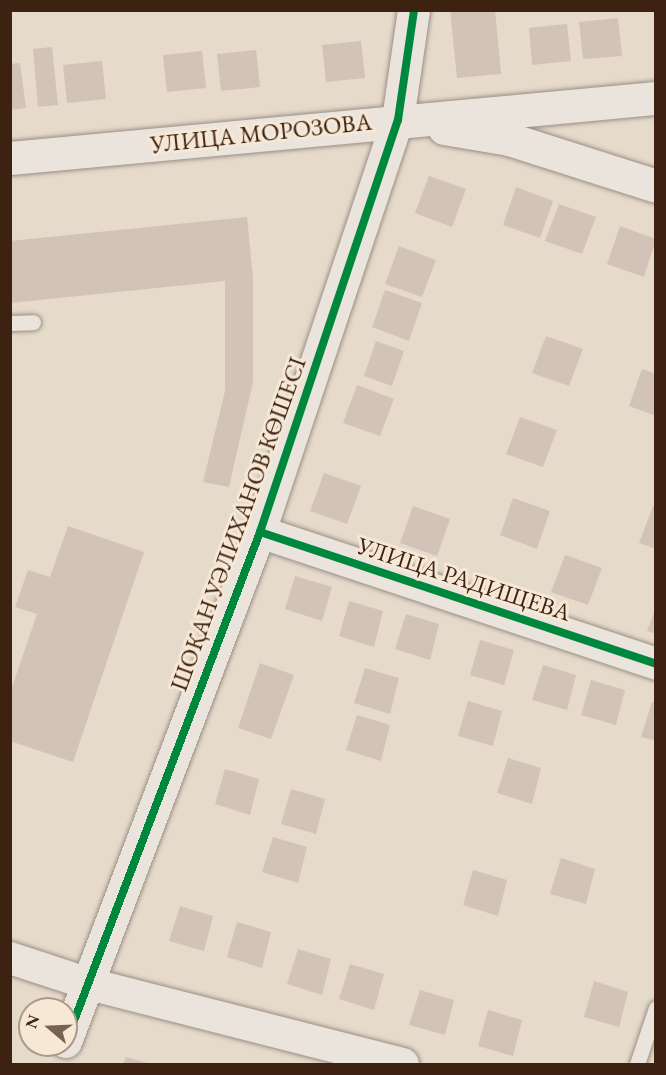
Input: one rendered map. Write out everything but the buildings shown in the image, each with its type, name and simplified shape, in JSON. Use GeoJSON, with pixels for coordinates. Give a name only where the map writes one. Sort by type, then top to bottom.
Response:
{"type":"FeatureCollection","features":[{"type":"Feature","properties":{"kind":"main road","name":"УЛИЦА МОРОЗОВА"},"geometry":{"type":"LineString","coordinates":[[10,158],[398,120],[656,98]]}},
{"type":"Feature","properties":{"kind":"main road"},"geometry":{"type":"LineString","coordinates":[[398,120],[508,139],[656,186]]}},
{"type":"Feature","properties":{"kind":"street","name":"ШОҚАН УӘЛИХАНОВ КӨШЕСІ"},"geometry":{"type":"LineString","coordinates":[[78,1011],[260,532],[398,120],[414,10]]}},
{"type":"Feature","properties":{"kind":"street","name":"УЛИЦА РАДИЩЕВА"},"geometry":{"type":"LineString","coordinates":[[260,532],[656,664]]}},
{"type":"Feature","properties":{"kind":"street"},"geometry":{"type":"LineString","coordinates":[[10,958],[89,984],[366,1060],[403,1065]]}},
{"type":"Feature","properties":{"kind":"lane"},"geometry":{"type":"LineString","coordinates":[[10,323],[33,322]]}},
{"type":"Feature","properties":{"kind":"lane"},"geometry":{"type":"LineString","coordinates":[[637,1065],[656,1008]]}},
{"type":"Feature","properties":{"kind":"cycle path"},"geometry":{"type":"LineString","coordinates":[[78,1010],[260,532],[398,120],[414,10]]}},
{"type":"Feature","properties":{"kind":"cycle path"},"geometry":{"type":"LineString","coordinates":[[260,532],[656,664]]}}]}
